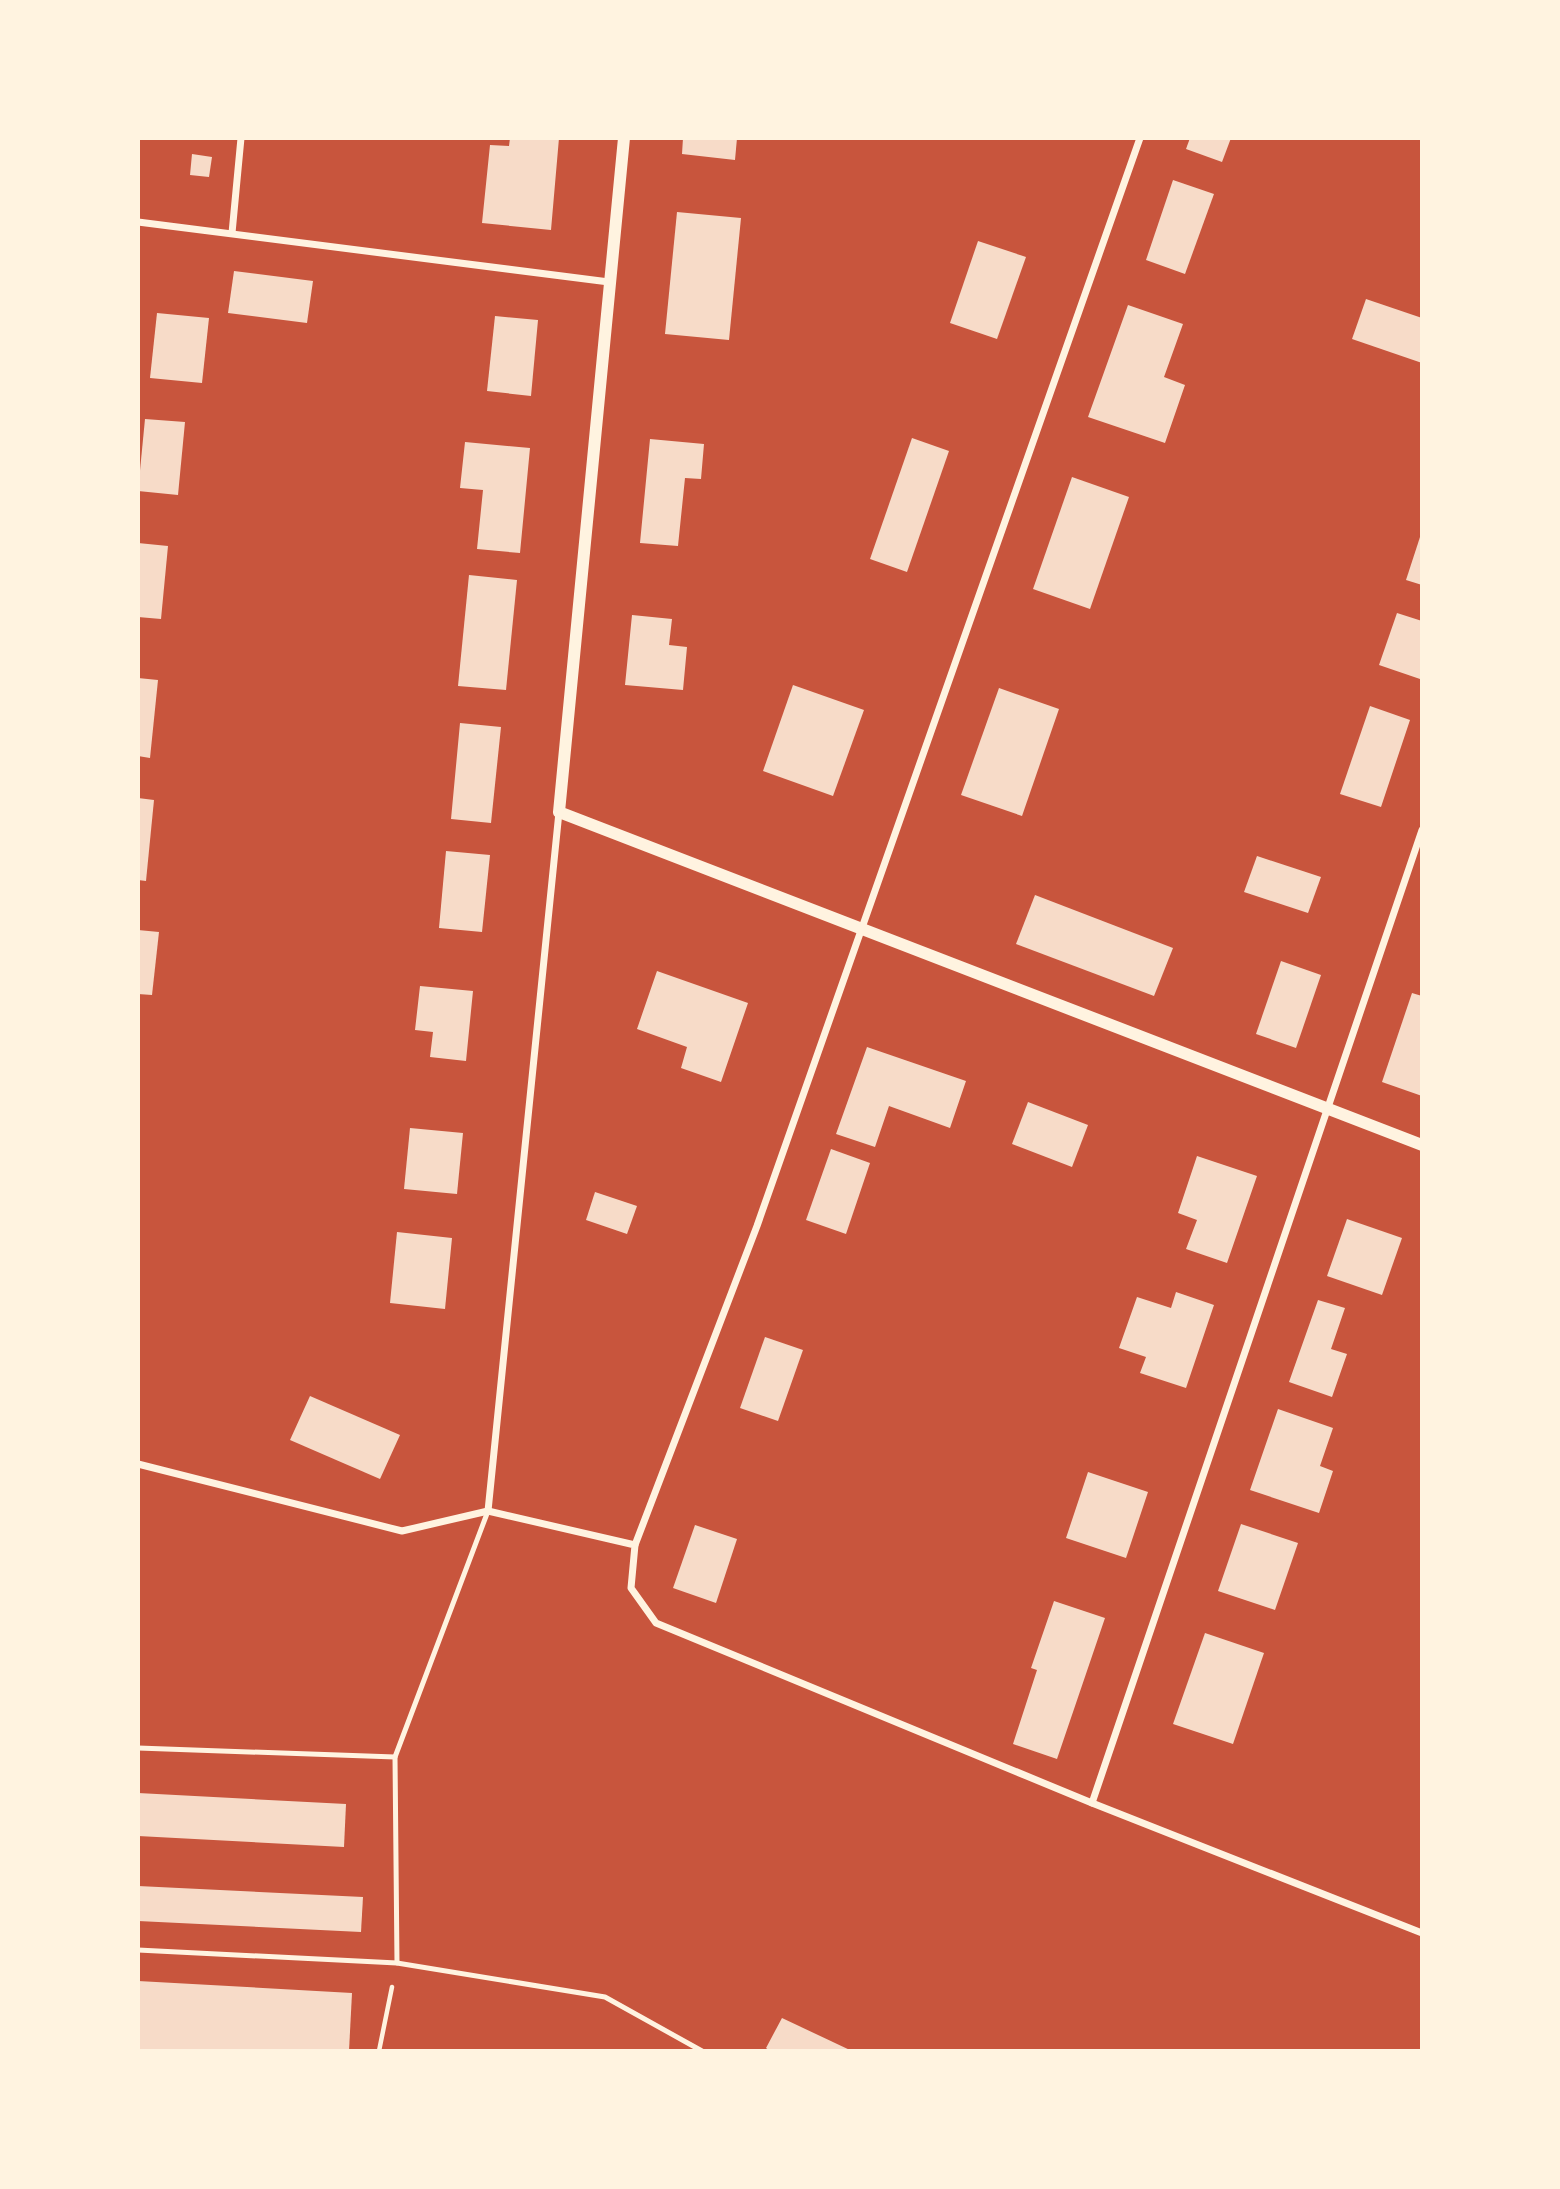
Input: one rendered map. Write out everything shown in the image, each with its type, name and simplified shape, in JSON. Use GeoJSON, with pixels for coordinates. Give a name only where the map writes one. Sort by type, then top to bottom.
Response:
{"type":"FeatureCollection","features":[{"type":"Feature","properties":{"kind":"street"},"geometry":{"type":"LineString","coordinates":[[233,233],[241,138]]}},
{"type":"Feature","properties":{"kind":"street"},"geometry":{"type":"LineString","coordinates":[[488,1511],[624,138]]}},
{"type":"Feature","properties":{"kind":"street"},"geometry":{"type":"LineString","coordinates":[[1140,138],[757,1226],[635,1545],[631,1588],[656,1623],[1092,1803],[1422,1933]]}},
{"type":"Feature","properties":{"kind":"street"},"geometry":{"type":"LineString","coordinates":[[138,222],[609,282]]}},
{"type":"Feature","properties":{"kind":"street"},"geometry":{"type":"LineString","coordinates":[[559,812],[1422,1145]]}},
{"type":"Feature","properties":{"kind":"street"},"geometry":{"type":"LineString","coordinates":[[1092,1803],[1422,830]]}},
{"type":"Feature","properties":{"kind":"street"},"geometry":{"type":"LineString","coordinates":[[138,1464],[402,1531],[488,1511],[635,1545]]}},
{"type":"Feature","properties":{"kind":"lane"},"geometry":{"type":"LineString","coordinates":[[397,1962],[395,1757],[488,1511]]}},
{"type":"Feature","properties":{"kind":"lane"},"geometry":{"type":"LineString","coordinates":[[138,1748],[395,1757]]}},
{"type":"Feature","properties":{"kind":"lane"},"geometry":{"type":"LineString","coordinates":[[138,1951],[397,1962],[605,1997],[702,2051]]}},
{"type":"Feature","properties":{"kind":"path"},"geometry":{"type":"LineString","coordinates":[[379,2051],[397,1962]]}},
{"type":"Feature","properties":{"kind":"building"},"geometry":{"type":"Polygon","coordinates":[[[510,138],[559,138],[551,230],[482,223],[490,145],[509,146],[510,138]]]}},
{"type":"Feature","properties":{"kind":"building"},"geometry":{"type":"Polygon","coordinates":[[[683,138],[737,138],[735,160],[682,154],[683,138]]]}},
{"type":"Feature","properties":{"kind":"building"},"geometry":{"type":"Polygon","coordinates":[[[1190,138],[1231,138],[1222,162],[1186,149],[1190,138]]]}},
{"type":"Feature","properties":{"kind":"building"},"geometry":{"type":"Polygon","coordinates":[[[192,154],[212,157],[209,177],[190,175],[192,154]]]}},
{"type":"Feature","properties":{"kind":"building"},"geometry":{"type":"Polygon","coordinates":[[[1173,180],[1214,194],[1185,274],[1146,260],[1173,180]]]}},
{"type":"Feature","properties":{"kind":"building"},"geometry":{"type":"Polygon","coordinates":[[[677,212],[741,218],[729,340],[665,334],[677,212]]]}},
{"type":"Feature","properties":{"kind":"building"},"geometry":{"type":"Polygon","coordinates":[[[978,241],[1026,257],[997,339],[950,323],[978,241]]]}},
{"type":"Feature","properties":{"kind":"building"},"geometry":{"type":"Polygon","coordinates":[[[234,271],[313,281],[307,323],[228,313],[234,271]]]}},
{"type":"Feature","properties":{"kind":"building"},"geometry":{"type":"Polygon","coordinates":[[[1366,299],[1422,318],[1422,363],[1352,339],[1366,299]]]}},
{"type":"Feature","properties":{"kind":"building"},"geometry":{"type":"Polygon","coordinates":[[[1128,305],[1183,324],[1164,377],[1185,385],[1165,443],[1088,417],[1128,305]]]}},
{"type":"Feature","properties":{"kind":"building"},"geometry":{"type":"Polygon","coordinates":[[[157,313],[209,318],[202,383],[150,378],[157,313]]]}},
{"type":"Feature","properties":{"kind":"building"},"geometry":{"type":"Polygon","coordinates":[[[495,316],[538,320],[531,396],[487,391],[495,316]]]}},
{"type":"Feature","properties":{"kind":"building"},"geometry":{"type":"Polygon","coordinates":[[[145,419],[185,422],[178,495],[138,491],[145,419]]]}},
{"type":"Feature","properties":{"kind":"building"},"geometry":{"type":"Polygon","coordinates":[[[912,438],[949,451],[907,572],[870,559],[912,438]]]}},
{"type":"Feature","properties":{"kind":"building"},"geometry":{"type":"Polygon","coordinates":[[[650,439],[704,444],[701,479],[685,478],[678,546],[640,543],[650,439]]]}},
{"type":"Feature","properties":{"kind":"building"},"geometry":{"type":"Polygon","coordinates":[[[465,442],[530,448],[520,553],[477,549],[483,490],[460,488],[465,442]]]}},
{"type":"Feature","properties":{"kind":"building"},"geometry":{"type":"Polygon","coordinates":[[[1072,477],[1129,497],[1090,609],[1033,589],[1072,477]]]}},
{"type":"Feature","properties":{"kind":"building"},"geometry":{"type":"Polygon","coordinates":[[[1422,534],[1422,585],[1406,580],[1422,534]]]}},
{"type":"Feature","properties":{"kind":"building"},"geometry":{"type":"Polygon","coordinates":[[[138,543],[168,546],[161,619],[138,617],[138,543]]]}},
{"type":"Feature","properties":{"kind":"building"},"geometry":{"type":"Polygon","coordinates":[[[469,575],[517,580],[506,690],[458,686],[469,575]]]}},
{"type":"Feature","properties":{"kind":"building"},"geometry":{"type":"Polygon","coordinates":[[[1397,613],[1422,621],[1420,679],[1379,665],[1397,613]]]}},
{"type":"Feature","properties":{"kind":"building"},"geometry":{"type":"Polygon","coordinates":[[[632,615],[672,619],[669,645],[687,647],[683,690],[625,685],[632,615]]]}},
{"type":"Feature","properties":{"kind":"building"},"geometry":{"type":"Polygon","coordinates":[[[138,678],[158,680],[150,758],[138,756],[138,678]]]}},
{"type":"Feature","properties":{"kind":"building"},"geometry":{"type":"Polygon","coordinates":[[[793,685],[864,710],[833,796],[763,771],[793,685]]]}},
{"type":"Feature","properties":{"kind":"building"},"geometry":{"type":"Polygon","coordinates":[[[999,688],[1059,709],[1022,816],[961,795],[999,688]]]}},
{"type":"Feature","properties":{"kind":"building"},"geometry":{"type":"Polygon","coordinates":[[[1370,706],[1410,720],[1381,807],[1340,794],[1370,706]]]}},
{"type":"Feature","properties":{"kind":"building"},"geometry":{"type":"Polygon","coordinates":[[[460,723],[501,727],[491,823],[451,819],[460,723]]]}},
{"type":"Feature","properties":{"kind":"building"},"geometry":{"type":"Polygon","coordinates":[[[138,798],[154,800],[146,881],[138,880],[138,798]]]}},
{"type":"Feature","properties":{"kind":"building"},"geometry":{"type":"Polygon","coordinates":[[[446,851],[490,855],[482,932],[439,928],[446,851]]]}},
{"type":"Feature","properties":{"kind":"building"},"geometry":{"type":"Polygon","coordinates":[[[1257,856],[1321,877],[1308,913],[1244,892],[1257,856]]]}},
{"type":"Feature","properties":{"kind":"building"},"geometry":{"type":"Polygon","coordinates":[[[1035,895],[1173,948],[1154,996],[1016,944],[1035,895]]]}},
{"type":"Feature","properties":{"kind":"building"},"geometry":{"type":"Polygon","coordinates":[[[138,930],[159,932],[152,995],[138,994],[138,930]]]}},
{"type":"Feature","properties":{"kind":"building"},"geometry":{"type":"Polygon","coordinates":[[[1281,961],[1321,975],[1296,1048],[1256,1034],[1281,961]]]}},
{"type":"Feature","properties":{"kind":"building"},"geometry":{"type":"Polygon","coordinates":[[[657,971],[748,1003],[721,1082],[681,1068],[687,1047],[637,1029],[657,971]]]}},
{"type":"Feature","properties":{"kind":"building"},"geometry":{"type":"Polygon","coordinates":[[[420,986],[473,991],[466,1061],[430,1057],[433,1032],[415,1030],[420,986]]]}},
{"type":"Feature","properties":{"kind":"building"},"geometry":{"type":"Polygon","coordinates":[[[1412,993],[1422,996],[1422,1096],[1382,1082],[1412,993]]]}},
{"type":"Feature","properties":{"kind":"building"},"geometry":{"type":"Polygon","coordinates":[[[867,1047],[966,1081],[950,1128],[889,1106],[875,1147],[836,1134],[867,1047]]]}},
{"type":"Feature","properties":{"kind":"building"},"geometry":{"type":"Polygon","coordinates":[[[1028,1102],[1088,1125],[1072,1167],[1012,1144],[1028,1102]]]}},
{"type":"Feature","properties":{"kind":"building"},"geometry":{"type":"Polygon","coordinates":[[[410,1128],[463,1133],[457,1194],[404,1189],[410,1128]]]}},
{"type":"Feature","properties":{"kind":"building"},"geometry":{"type":"Polygon","coordinates":[[[831,1149],[870,1163],[846,1234],[806,1220],[831,1149]]]}},
{"type":"Feature","properties":{"kind":"building"},"geometry":{"type":"Polygon","coordinates":[[[1197,1156],[1257,1176],[1227,1263],[1186,1249],[1197,1220],[1178,1213],[1197,1156]]]}},
{"type":"Feature","properties":{"kind":"building"},"geometry":{"type":"Polygon","coordinates":[[[595,1192],[637,1206],[627,1234],[586,1220],[595,1192]]]}},
{"type":"Feature","properties":{"kind":"building"},"geometry":{"type":"Polygon","coordinates":[[[1347,1219],[1402,1238],[1382,1295],[1327,1276],[1347,1219]]]}},
{"type":"Feature","properties":{"kind":"building"},"geometry":{"type":"Polygon","coordinates":[[[397,1232],[452,1238],[445,1309],[390,1303],[397,1232]]]}},
{"type":"Feature","properties":{"kind":"building"},"geometry":{"type":"Polygon","coordinates":[[[1176,1292],[1214,1305],[1186,1388],[1140,1373],[1146,1357],[1119,1348],[1137,1297],[1171,1308],[1176,1292]]]}},
{"type":"Feature","properties":{"kind":"building"},"geometry":{"type":"Polygon","coordinates":[[[1318,1300],[1345,1308],[1331,1349],[1347,1354],[1332,1397],[1289,1382],[1318,1300]]]}},
{"type":"Feature","properties":{"kind":"building"},"geometry":{"type":"Polygon","coordinates":[[[765,1337],[803,1350],[778,1421],[740,1408],[765,1337]]]}},
{"type":"Feature","properties":{"kind":"building"},"geometry":{"type":"Polygon","coordinates":[[[310,1396],[400,1435],[380,1479],[290,1440],[310,1396]]]}},
{"type":"Feature","properties":{"kind":"building"},"geometry":{"type":"Polygon","coordinates":[[[1278,1409],[1333,1428],[1320,1466],[1333,1471],[1319,1513],[1250,1490],[1278,1409]]]}},
{"type":"Feature","properties":{"kind":"building"},"geometry":{"type":"Polygon","coordinates":[[[1088,1472],[1148,1492],[1126,1558],[1066,1538],[1088,1472]]]}},
{"type":"Feature","properties":{"kind":"building"},"geometry":{"type":"Polygon","coordinates":[[[1241,1524],[1298,1543],[1275,1610],[1218,1591],[1241,1524]]]}},
{"type":"Feature","properties":{"kind":"building"},"geometry":{"type":"Polygon","coordinates":[[[695,1525],[737,1539],[716,1603],[673,1588],[695,1525]]]}},
{"type":"Feature","properties":{"kind":"building"},"geometry":{"type":"Polygon","coordinates":[[[1054,1601],[1105,1618],[1057,1759],[1013,1744],[1037,1670],[1031,1668],[1054,1601]]]}},
{"type":"Feature","properties":{"kind":"building"},"geometry":{"type":"Polygon","coordinates":[[[1205,1633],[1264,1653],[1233,1744],[1173,1724],[1205,1633]]]}},
{"type":"Feature","properties":{"kind":"building"},"geometry":{"type":"Polygon","coordinates":[[[138,1793],[346,1804],[344,1847],[138,1836],[138,1793]]]}},
{"type":"Feature","properties":{"kind":"building"},"geometry":{"type":"Polygon","coordinates":[[[138,1886],[363,1897],[361,1932],[138,1921],[138,1886]]]}},
{"type":"Feature","properties":{"kind":"building"},"geometry":{"type":"Polygon","coordinates":[[[138,1981],[352,1993],[349,2051],[138,2051],[138,1981]]]}},
{"type":"Feature","properties":{"kind":"building"},"geometry":{"type":"Polygon","coordinates":[[[782,2018],[852,2051],[770,2051],[766,2048],[782,2018]]]}}]}
